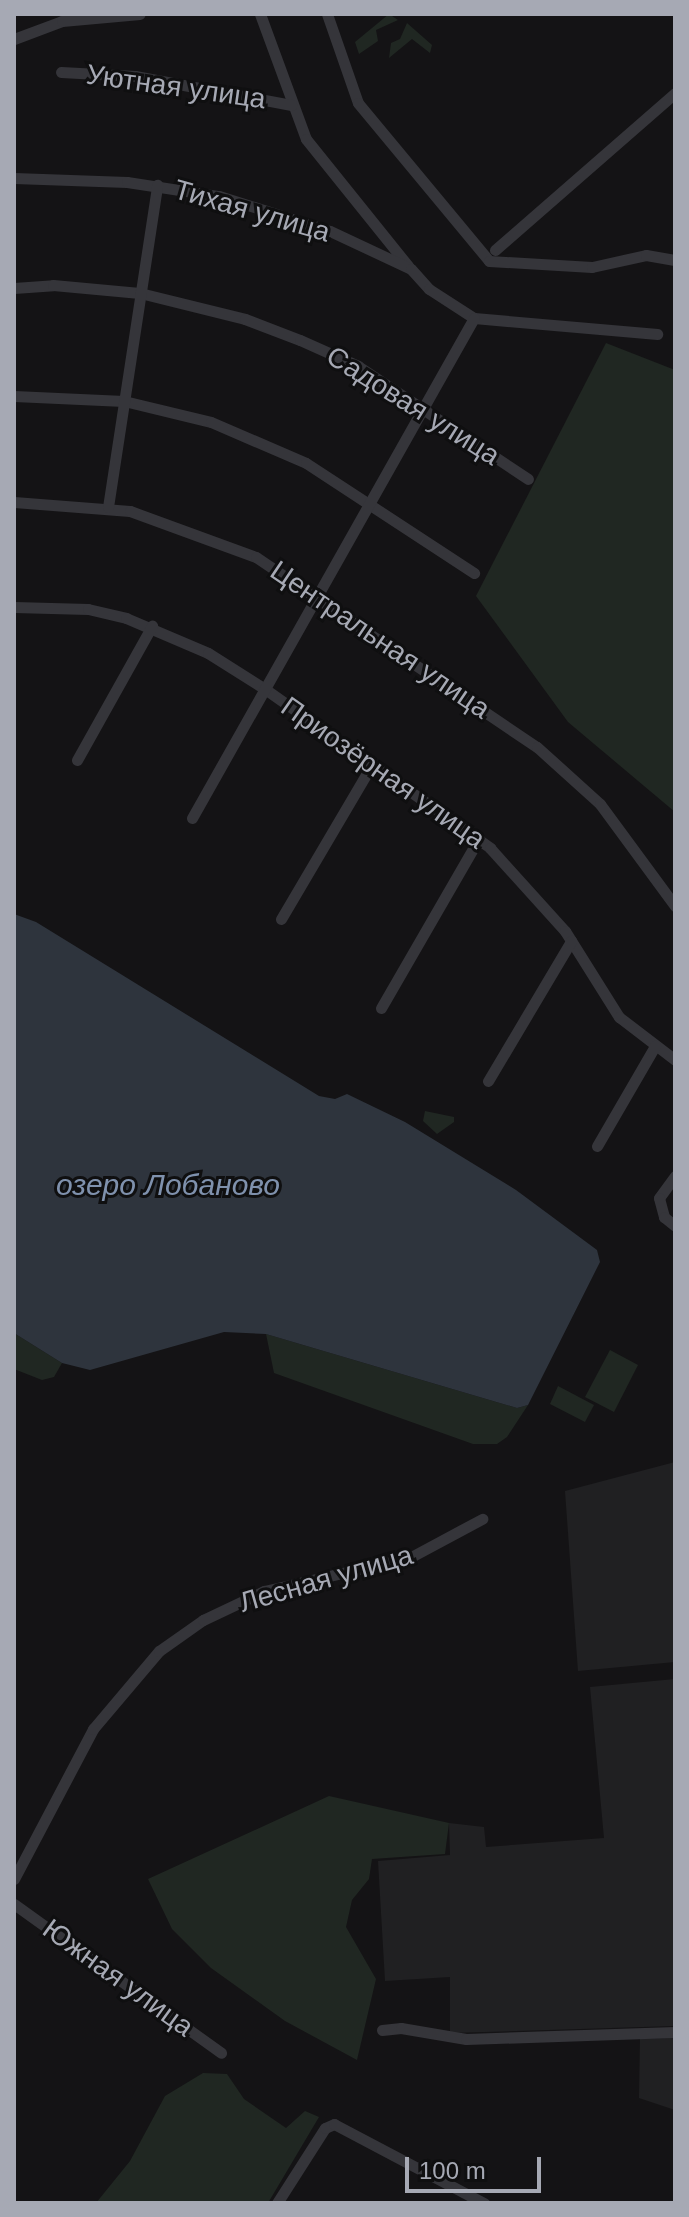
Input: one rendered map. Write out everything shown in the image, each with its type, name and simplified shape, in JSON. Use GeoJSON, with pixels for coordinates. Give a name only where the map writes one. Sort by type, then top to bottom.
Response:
{"type":"FeatureCollection","features":[{"type":"Feature","properties":{"kind":"street"},"geometry":{"type":"LineString","coordinates":[[14,39],[62,21],[140,14]]}},
{"type":"Feature","properties":{"kind":"street"},"geometry":{"type":"LineString","coordinates":[[260,14],[306,139],[411,269]]}},
{"type":"Feature","properties":{"kind":"street"},"geometry":{"type":"LineString","coordinates":[[327,14],[358,103],[489,261],[592,267],[646,255],[675,260]]}},
{"type":"Feature","properties":{"kind":"street","name":"Уютная улица"},"geometry":{"type":"LineString","coordinates":[[61,72],[135,76],[291,105]]}},
{"type":"Feature","properties":{"kind":"street"},"geometry":{"type":"LineString","coordinates":[[495,250],[675,93]]}},
{"type":"Feature","properties":{"kind":"street","name":"Тихая улица"},"geometry":{"type":"LineString","coordinates":[[14,178],[157,185],[294,218],[411,269],[429,289],[474,318],[657,334]]}},
{"type":"Feature","properties":{"kind":"street"},"geometry":{"type":"LineString","coordinates":[[108,507],[157,185]]}},
{"type":"Feature","properties":{"kind":"street","name":"Садовая улица"},"geometry":{"type":"LineString","coordinates":[[14,288],[140,293],[245,319],[358,366],[528,479]]}},
{"type":"Feature","properties":{"kind":"street"},"geometry":{"type":"LineString","coordinates":[[192,818],[474,318]]}},
{"type":"Feature","properties":{"kind":"street"},"geometry":{"type":"LineString","coordinates":[[14,396],[124,401],[211,422],[267,444],[370,502],[474,573]]}},
{"type":"Feature","properties":{"kind":"street","name":"Центральная улица"},"geometry":{"type":"LineString","coordinates":[[14,502],[108,507],[207,535],[256,557],[317,596],[566,772],[608,814],[675,906]]}},
{"type":"Feature","properties":{"kind":"street","name":"Приозёрная улица"},"geometry":{"type":"LineString","coordinates":[[14,607],[88,609],[152,626],[265,689],[373,763],[479,838],[535,894],[571,941],[619,1017],[675,1060]]}},
{"type":"Feature","properties":{"kind":"street"},"geometry":{"type":"LineString","coordinates":[[77,760],[152,626]]}},
{"type":"Feature","properties":{"kind":"street"},"geometry":{"type":"LineString","coordinates":[[281,919],[373,763]]}},
{"type":"Feature","properties":{"kind":"street"},"geometry":{"type":"LineString","coordinates":[[381,1008],[479,838]]}},
{"type":"Feature","properties":{"kind":"street"},"geometry":{"type":"LineString","coordinates":[[488,1081],[571,941]]}},
{"type":"Feature","properties":{"kind":"street"},"geometry":{"type":"LineString","coordinates":[[597,1146],[655,1046]]}},
{"type":"Feature","properties":{"kind":"street"},"geometry":{"type":"LineString","coordinates":[[675,1176],[659,1198],[664,1217],[675,1226]]}},
{"type":"Feature","properties":{"kind":"street","name":"Лесная улица"},"geometry":{"type":"LineString","coordinates":[[14,1879],[93,1729],[159,1651],[203,1620],[264,1591],[411,1557],[482,1519]]}},
{"type":"Feature","properties":{"kind":"street","name":"Южная улица"},"geometry":{"type":"LineString","coordinates":[[14,1904],[221,2053]]}},
{"type":"Feature","properties":{"kind":"street"},"geometry":{"type":"LineString","coordinates":[[382,2030],[401,2028],[466,2039],[675,2032]]}},
{"type":"Feature","properties":{"kind":"street"},"geometry":{"type":"LineString","coordinates":[[277,2203],[325,2128],[334,2124],[484,2203]]}},
{"type":"Feature","properties":{"kind":"shaded area"},"geometry":{"type":"Polygon","coordinates":[[[389,14],[398,20],[376,30],[378,41],[359,54],[355,42],[389,14]]]}},
{"type":"Feature","properties":{"kind":"shaded area"},"geometry":{"type":"Polygon","coordinates":[[[407,23],[432,45],[430,53],[412,39],[389,58],[391,43],[400,39],[407,23]]]}},
{"type":"Feature","properties":{"kind":"shaded area"},"geometry":{"type":"Polygon","coordinates":[[[606,343],[675,370],[675,812],[568,722],[476,596],[606,343]]]}},
{"type":"Feature","properties":{"kind":"shaded area"},"geometry":{"type":"Polygon","coordinates":[[[425,1111],[454,1117],[454,1122],[437,1134],[423,1121],[425,1111]]]}},
{"type":"Feature","properties":{"kind":"shaded area"},"geometry":{"type":"Polygon","coordinates":[[[14,1333],[62,1363],[54,1377],[42,1380],[14,1369],[14,1333]]]}},
{"type":"Feature","properties":{"kind":"shaded area"},"geometry":{"type":"Polygon","coordinates":[[[266,1334],[517,1408],[528,1405],[507,1437],[497,1444],[473,1444],[274,1373],[266,1334]]]}},
{"type":"Feature","properties":{"kind":"shaded area"},"geometry":{"type":"Polygon","coordinates":[[[610,1350],[638,1365],[614,1412],[585,1397],[610,1350]]]}},
{"type":"Feature","properties":{"kind":"shaded area"},"geometry":{"type":"Polygon","coordinates":[[[558,1386],[594,1405],[585,1422],[550,1404],[558,1386]]]}},
{"type":"Feature","properties":{"kind":"shaded area"},"geometry":{"type":"Polygon","coordinates":[[[675,1462],[675,1662],[578,1671],[565,1491],[675,1462]]]}},
{"type":"Feature","properties":{"kind":"shaded area"},"geometry":{"type":"Polygon","coordinates":[[[675,1679],[675,2026],[450,2033],[450,1977],[385,1981],[378,1861],[450,1855],[449,1823],[484,1827],[486,1847],[604,1838],[590,1687],[675,1679]]]}},
{"type":"Feature","properties":{"kind":"shaded area"},"geometry":{"type":"Polygon","coordinates":[[[329,1796],[449,1823],[445,1854],[372,1859],[369,1879],[352,1900],[346,1927],[376,1979],[357,2060],[285,2021],[211,1968],[172,1929],[148,1879],[329,1796]]]}},
{"type":"Feature","properties":{"kind":"shaded area"},"geometry":{"type":"Polygon","coordinates":[[[675,2038],[675,2110],[639,2098],[640,2039],[675,2038]]]}},
{"type":"Feature","properties":{"kind":"shaded area"},"geometry":{"type":"Polygon","coordinates":[[[203,2073],[227,2074],[244,2099],[286,2128],[305,2111],[319,2117],[268,2203],[96,2203],[130,2161],[165,2096],[203,2073]]]}},
{"type":"Feature","properties":{"kind":"water","name":"озеро Лобаново"},"geometry":{"type":"Polygon","coordinates":[[[14,914],[36,922],[319,1096],[335,1099],[347,1094],[405,1122],[516,1190],[597,1250],[600,1262],[528,1405],[517,1408],[266,1334],[224,1332],[90,1370],[62,1363],[14,1333],[14,914]]]}}]}
